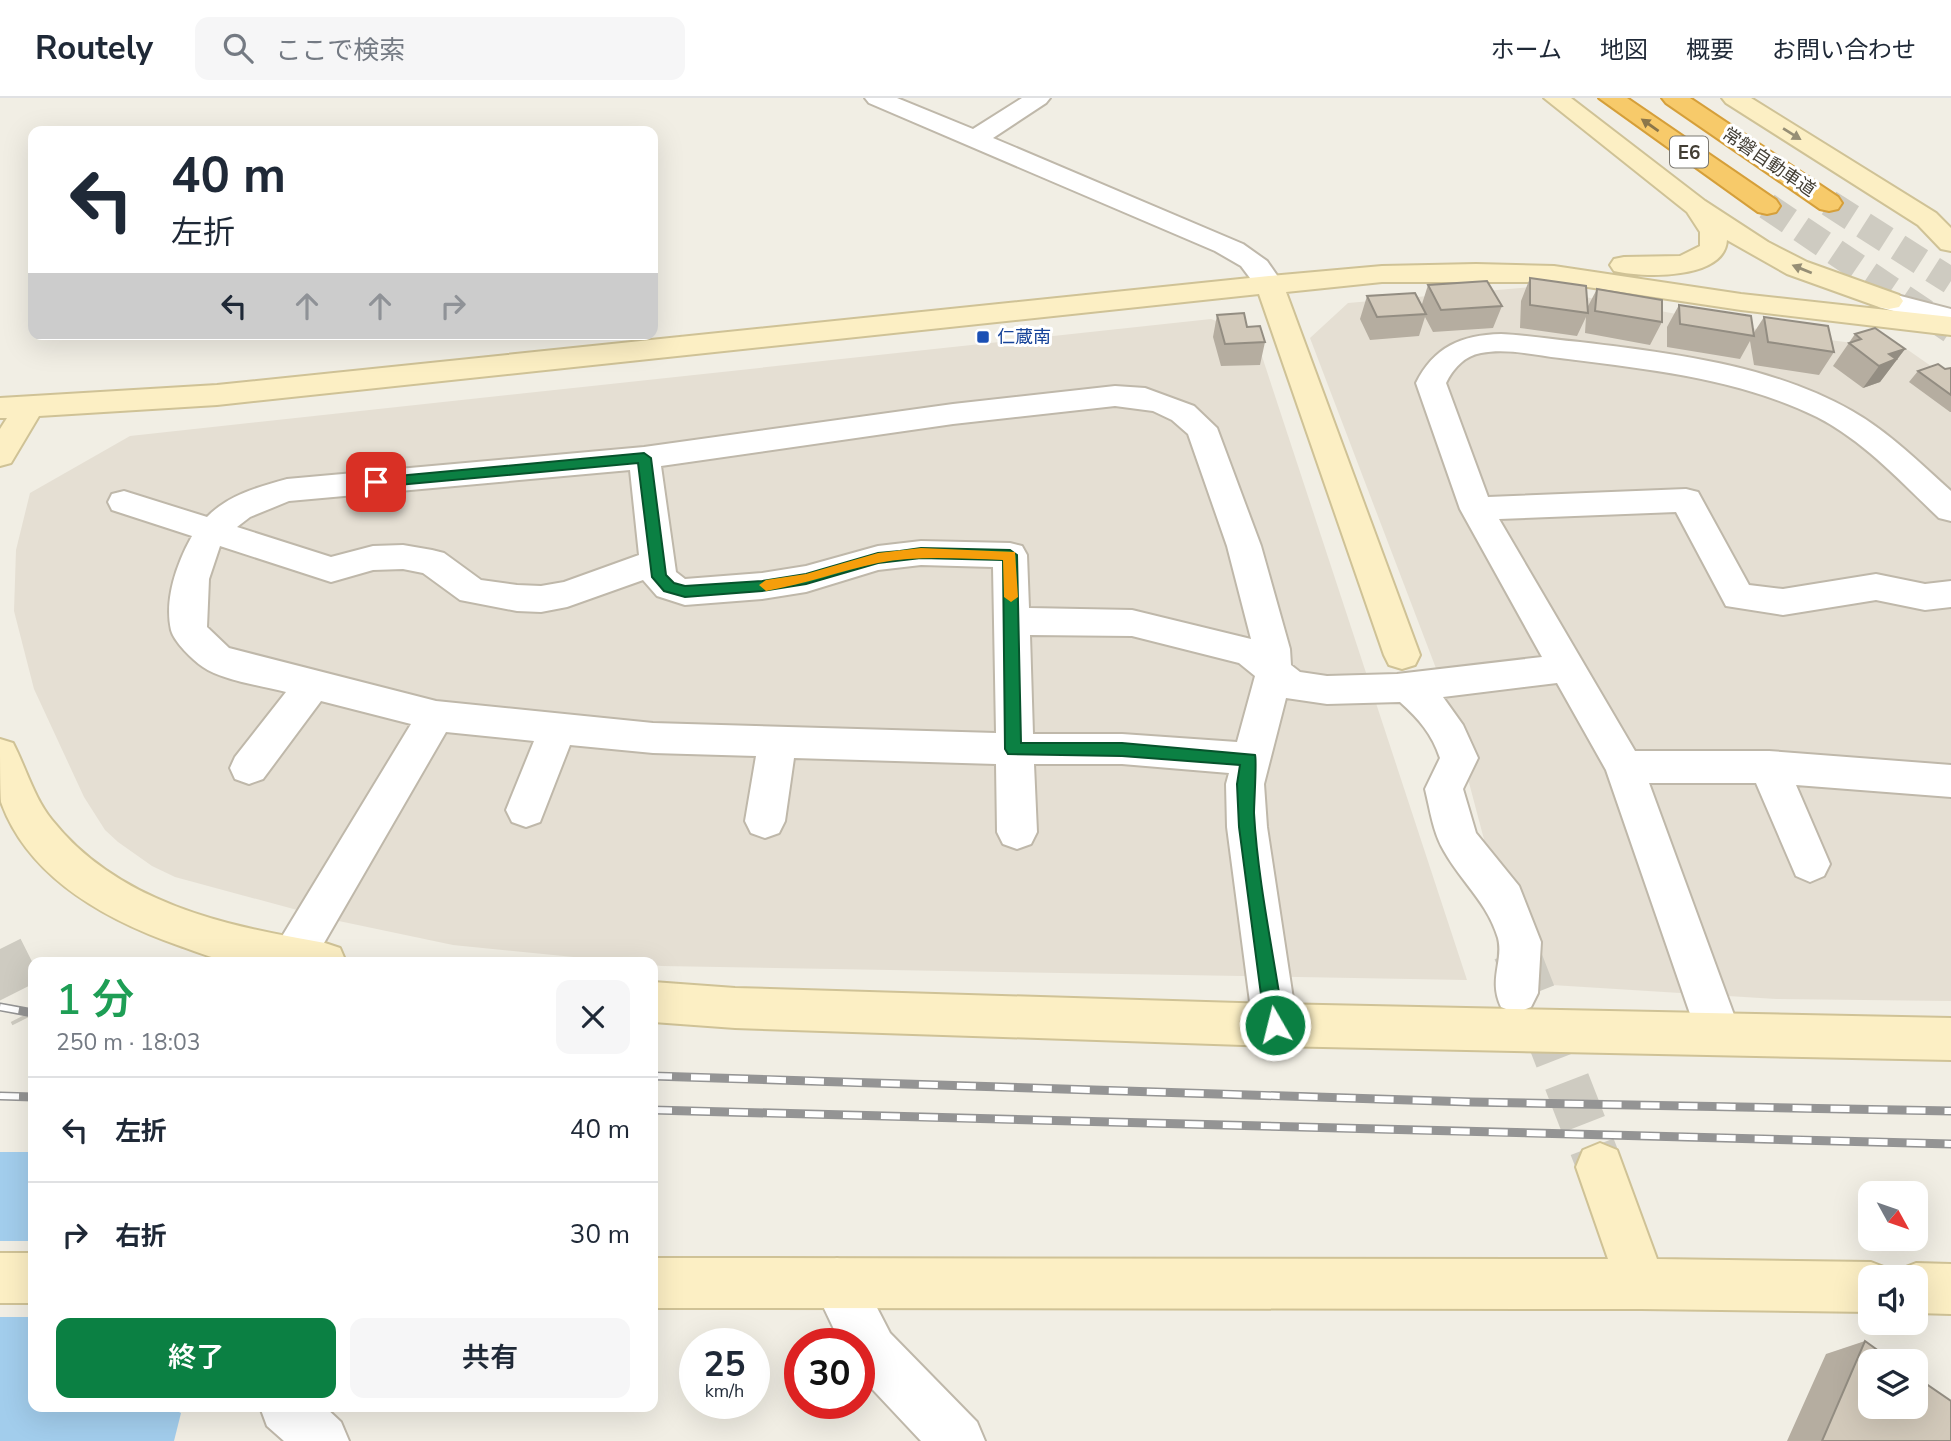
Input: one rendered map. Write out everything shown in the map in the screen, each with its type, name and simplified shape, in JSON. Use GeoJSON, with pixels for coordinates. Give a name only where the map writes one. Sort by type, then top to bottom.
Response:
{"type":"FeatureCollection","features":[{"type":"Feature","properties":{"kind":"highway","name":"常磐自動車道"},"geometry":{"type":"LineString","coordinates":[[1611,98],[1767,206]]}},
{"type":"Feature","properties":{"kind":"highway","name":"常磐自動車道"},"geometry":{"type":"LineString","coordinates":[[1674,98],[1829,203]]}},
{"type":"Feature","properties":{"kind":"street"},"geometry":{"type":"LineString","coordinates":[[877,98],[1206,237],[1251,259],[1264,271],[1405,671],[1451,732],[1459,758],[1444,789],[1458,839],[1504,900],[1520,942],[1516,993]]}},
{"type":"Feature","properties":{"kind":"street"},"geometry":{"type":"LineString","coordinates":[[973,140],[1038,98]]}},
{"type":"Feature","properties":{"kind":"street"},"geometry":{"type":"LineString","coordinates":[[1556,98],[1696,207],[1758,248],[1797,268],[1889,301],[1951,318]]}},
{"type":"Feature","properties":{"kind":"street"},"geometry":{"type":"LineString","coordinates":[[1734,98],[1939,218],[1951,243]]}},
{"type":"Feature","properties":{"kind":"street"},"geometry":{"type":"LineString","coordinates":[[1382,274],[1427,262],[1455,261],[1508,260],[1665,267],[1686,265],[1713,248],[1714,234],[1696,207]]}},
{"type":"Feature","properties":{"kind":"street"},"geometry":{"type":"LineString","coordinates":[[1581,265],[1721,284],[1951,306]]}},
{"type":"Feature","properties":{"kind":"street"},"geometry":{"type":"LineString","coordinates":[[0,455],[14,408],[230,394],[1382,274],[1554,274],[1754,304],[1951,326]]}},
{"type":"Feature","properties":{"kind":"street"},"geometry":{"type":"LineString","coordinates":[[1720,1034],[1623,767],[1476,509],[1431,383],[1439,367],[1450,356],[1467,347],[1502,343],[1654,361],[1741,381],[1797,398],[1852,423],[1951,510]]}},
{"type":"Feature","properties":{"kind":"street"},"geometry":{"type":"LineString","coordinates":[[1249,759],[1122,749],[1013,749],[653,738],[436,716],[311,686],[216,657],[189,631],[187,601],[195,566],[216,524],[260,497],[287,490],[644,458],[953,414],[1115,396],[1145,398],[1164,404],[1183,413],[1201,428],[1207,440],[1244,546],[1272,649],[1274,672],[1249,759],[1245,784],[1247,827],[1275,1025]]}},
{"type":"Feature","properties":{"kind":"street"},"geometry":{"type":"LineString","coordinates":[[644,458],[659,577],[669,587],[685,592],[762,586],[806,579],[878,558],[910,554],[1010,555],[1017,832]]}},
{"type":"Feature","properties":{"kind":"street"},"geometry":{"type":"LineString","coordinates":[[1476,509],[1686,500],[1738,597],[1783,602],[1876,587],[1925,597],[1951,594]]}},
{"type":"Feature","properties":{"kind":"street"},"geometry":{"type":"LineString","coordinates":[[124,502],[331,570],[373,558],[402,557],[432,562],[472,591],[517,598],[541,599],[567,594],[657,562]]}},
{"type":"Feature","properties":{"kind":"street"},"geometry":{"type":"LineString","coordinates":[[1011,621],[1132,623],[1250,652],[1291,685],[1327,690],[1358,691],[1405,671],[1567,668]]}},
{"type":"Feature","properties":{"kind":"street"},"geometry":{"type":"LineString","coordinates":[[249,768],[311,686]]}},
{"type":"Feature","properties":{"kind":"street"},"geometry":{"type":"LineString","coordinates":[[311,957],[436,716]]}},
{"type":"Feature","properties":{"kind":"street"},"geometry":{"type":"LineString","coordinates":[[526,810],[557,730]]}},
{"type":"Feature","properties":{"kind":"street"},"geometry":{"type":"LineString","coordinates":[[765,821],[777,742]]}},
{"type":"Feature","properties":{"kind":"street"},"geometry":{"type":"LineString","coordinates":[[0,754],[36,830],[72,869],[113,899],[217,939],[296,957]]}},
{"type":"Feature","properties":{"kind":"street"},"geometry":{"type":"LineString","coordinates":[[1623,767],[1769,767],[1951,781]]}},
{"type":"Feature","properties":{"kind":"street"},"geometry":{"type":"LineString","coordinates":[[1769,767],[1810,864]]}},
{"type":"Feature","properties":{"kind":"street"},"geometry":{"type":"LineString","coordinates":[[658,1002],[735,1008],[1275,1025],[1951,1039]]}},
{"type":"Feature","properties":{"kind":"street"},"geometry":{"type":"LineString","coordinates":[[1600,1167],[1641,1284]]}},
{"type":"Feature","properties":{"kind":"street"},"geometry":{"type":"LineString","coordinates":[[0,1278],[28,1278]]}},
{"type":"Feature","properties":{"kind":"street"},"geometry":{"type":"LineString","coordinates":[[658,1283],[1641,1284],[1858,1287]]}},
{"type":"Feature","properties":{"kind":"street"},"geometry":{"type":"LineString","coordinates":[[837,1283],[872,1351],[958,1441]]}},
{"type":"Feature","properties":{"kind":"street"},"geometry":{"type":"LineString","coordinates":[[1928,1288],[1951,1289]]}},
{"type":"Feature","properties":{"kind":"street"},"geometry":{"type":"LineString","coordinates":[[291,1412],[322,1441]]}},
{"type":"Feature","properties":{"kind":"shaded area"},"geometry":{"type":"Polygon","coordinates":[[[1531,287],[1790,335],[1908,350],[1951,380],[1951,1001],[1776,999],[1522,983],[1445,692],[1310,338],[1348,303],[1531,287]]]}},
{"type":"Feature","properties":{"kind":"shaded area"},"geometry":{"type":"Polygon","coordinates":[[[1211,319],[1255,335],[1467,980],[661,966],[658,966],[658,957],[574,957],[453,945],[334,920],[175,877],[152,866],[118,842],[105,830],[84,797],[34,689],[14,611],[16,550],[30,493],[130,436],[1211,319]]]}},
{"type":"Feature","properties":{"kind":"water"},"geometry":{"type":"Polygon","coordinates":[[[0,1152],[28,1152],[28,1412],[181,1413],[174,1441],[0,1441],[0,1152]]]}},
{"type":"Feature","properties":{"kind":"pier"},"geometry":{"type":"Polygon","coordinates":[[[0,1241],[28,1241],[28,1317],[0,1317],[0,1241]]]}},
{"type":"Feature","properties":{"kind":"building"},"geometry":{"type":"Polygon","coordinates":[[[1530,278],[1586,286],[1588,313],[1530,305],[1530,278]]]}},
{"type":"Feature","properties":{"kind":"building"},"geometry":{"type":"Polygon","coordinates":[[[1487,281],[1502,306],[1441,310],[1428,285],[1487,281]]]}},
{"type":"Feature","properties":{"kind":"building"},"geometry":{"type":"Polygon","coordinates":[[[1597,289],[1662,300],[1662,322],[1595,311],[1597,289]]]}},
{"type":"Feature","properties":{"kind":"building"},"geometry":{"type":"Polygon","coordinates":[[[1415,293],[1426,314],[1377,317],[1367,296],[1415,293]]]}},
{"type":"Feature","properties":{"kind":"building"},"geometry":{"type":"Polygon","coordinates":[[[1679,305],[1751,316],[1754,336],[1680,324],[1679,305]]]}},
{"type":"Feature","properties":{"kind":"building"},"geometry":{"type":"Polygon","coordinates":[[[1244,313],[1247,327],[1260,326],[1265,342],[1225,344],[1217,315],[1244,313]]]}},
{"type":"Feature","properties":{"kind":"building"},"geometry":{"type":"Polygon","coordinates":[[[1764,317],[1828,326],[1834,352],[1768,342],[1764,317]]]}},
{"type":"Feature","properties":{"kind":"building"},"geometry":{"type":"Polygon","coordinates":[[[1875,328],[1905,349],[1889,354],[1896,359],[1879,366],[1849,343],[1861,339],[1855,334],[1875,328]]]}},
{"type":"Feature","properties":{"kind":"building"},"geometry":{"type":"Polygon","coordinates":[[[1938,364],[1945,369],[1951,368],[1951,395],[1918,371],[1938,364]]]}},
{"type":"Feature","properties":{"kind":"building"},"geometry":{"type":"Polygon","coordinates":[[[1865,1341],[1876,1349],[1862,1349],[1865,1341]]]}},
{"type":"Feature","properties":{"kind":"building"},"geometry":{"type":"Polygon","coordinates":[[[1858,1357],[1858,1419],[1928,1419],[1928,1385],[1951,1401],[1951,1441],[1822,1441],[1858,1357]]]}},
{"type":"Feature","properties":{"kind":"tunnel"},"geometry":{"type":"LineString","coordinates":[[1829,203],[1951,281]]}},
{"type":"Feature","properties":{"kind":"tunnel"},"geometry":{"type":"LineString","coordinates":[[1767,206],[1951,330]]}},
{"type":"Feature","properties":{"kind":"tunnel"},"geometry":{"type":"LineString","coordinates":[[0,949],[28,1005]]}},
{"type":"Feature","properties":{"kind":"tunnel"},"geometry":{"type":"LineString","coordinates":[[1516,951],[1600,1167]]}},
{"type":"Feature","properties":{"kind":"railway"},"geometry":{"type":"LineString","coordinates":[[0,1007],[28,1012]]}},
{"type":"Feature","properties":{"kind":"railway"},"geometry":{"type":"LineString","coordinates":[[658,1076],[1471,1102],[1951,1111]]}},
{"type":"Feature","properties":{"kind":"railway"},"geometry":{"type":"LineString","coordinates":[[0,1096],[28,1097]]}},
{"type":"Feature","properties":{"kind":"railway"},"geometry":{"type":"LineString","coordinates":[[658,1110],[1951,1144]]}},
{"type":"Feature","properties":{"kind":"slow traffic"},"geometry":{"type":"LineString","coordinates":[[766,585],[806,579],[878,558],[921,553],[1010,555],[1011,597]]}},
{"type":"Feature","properties":{"kind":"place","name":"仁蔵南"},"geometry":{"type":"Point","coordinates":[983,337]}},
{"type":"Feature","properties":{"kind":"route"},"geometry":{"type":"LineString","coordinates":[[376,482],[644,458],[659,577],[669,587],[685,592],[762,586],[806,579],[878,558],[921,553],[1010,555],[1013,749],[1122,749],[1249,759],[1245,784],[1247,827],[1275,1025]]}}]}
